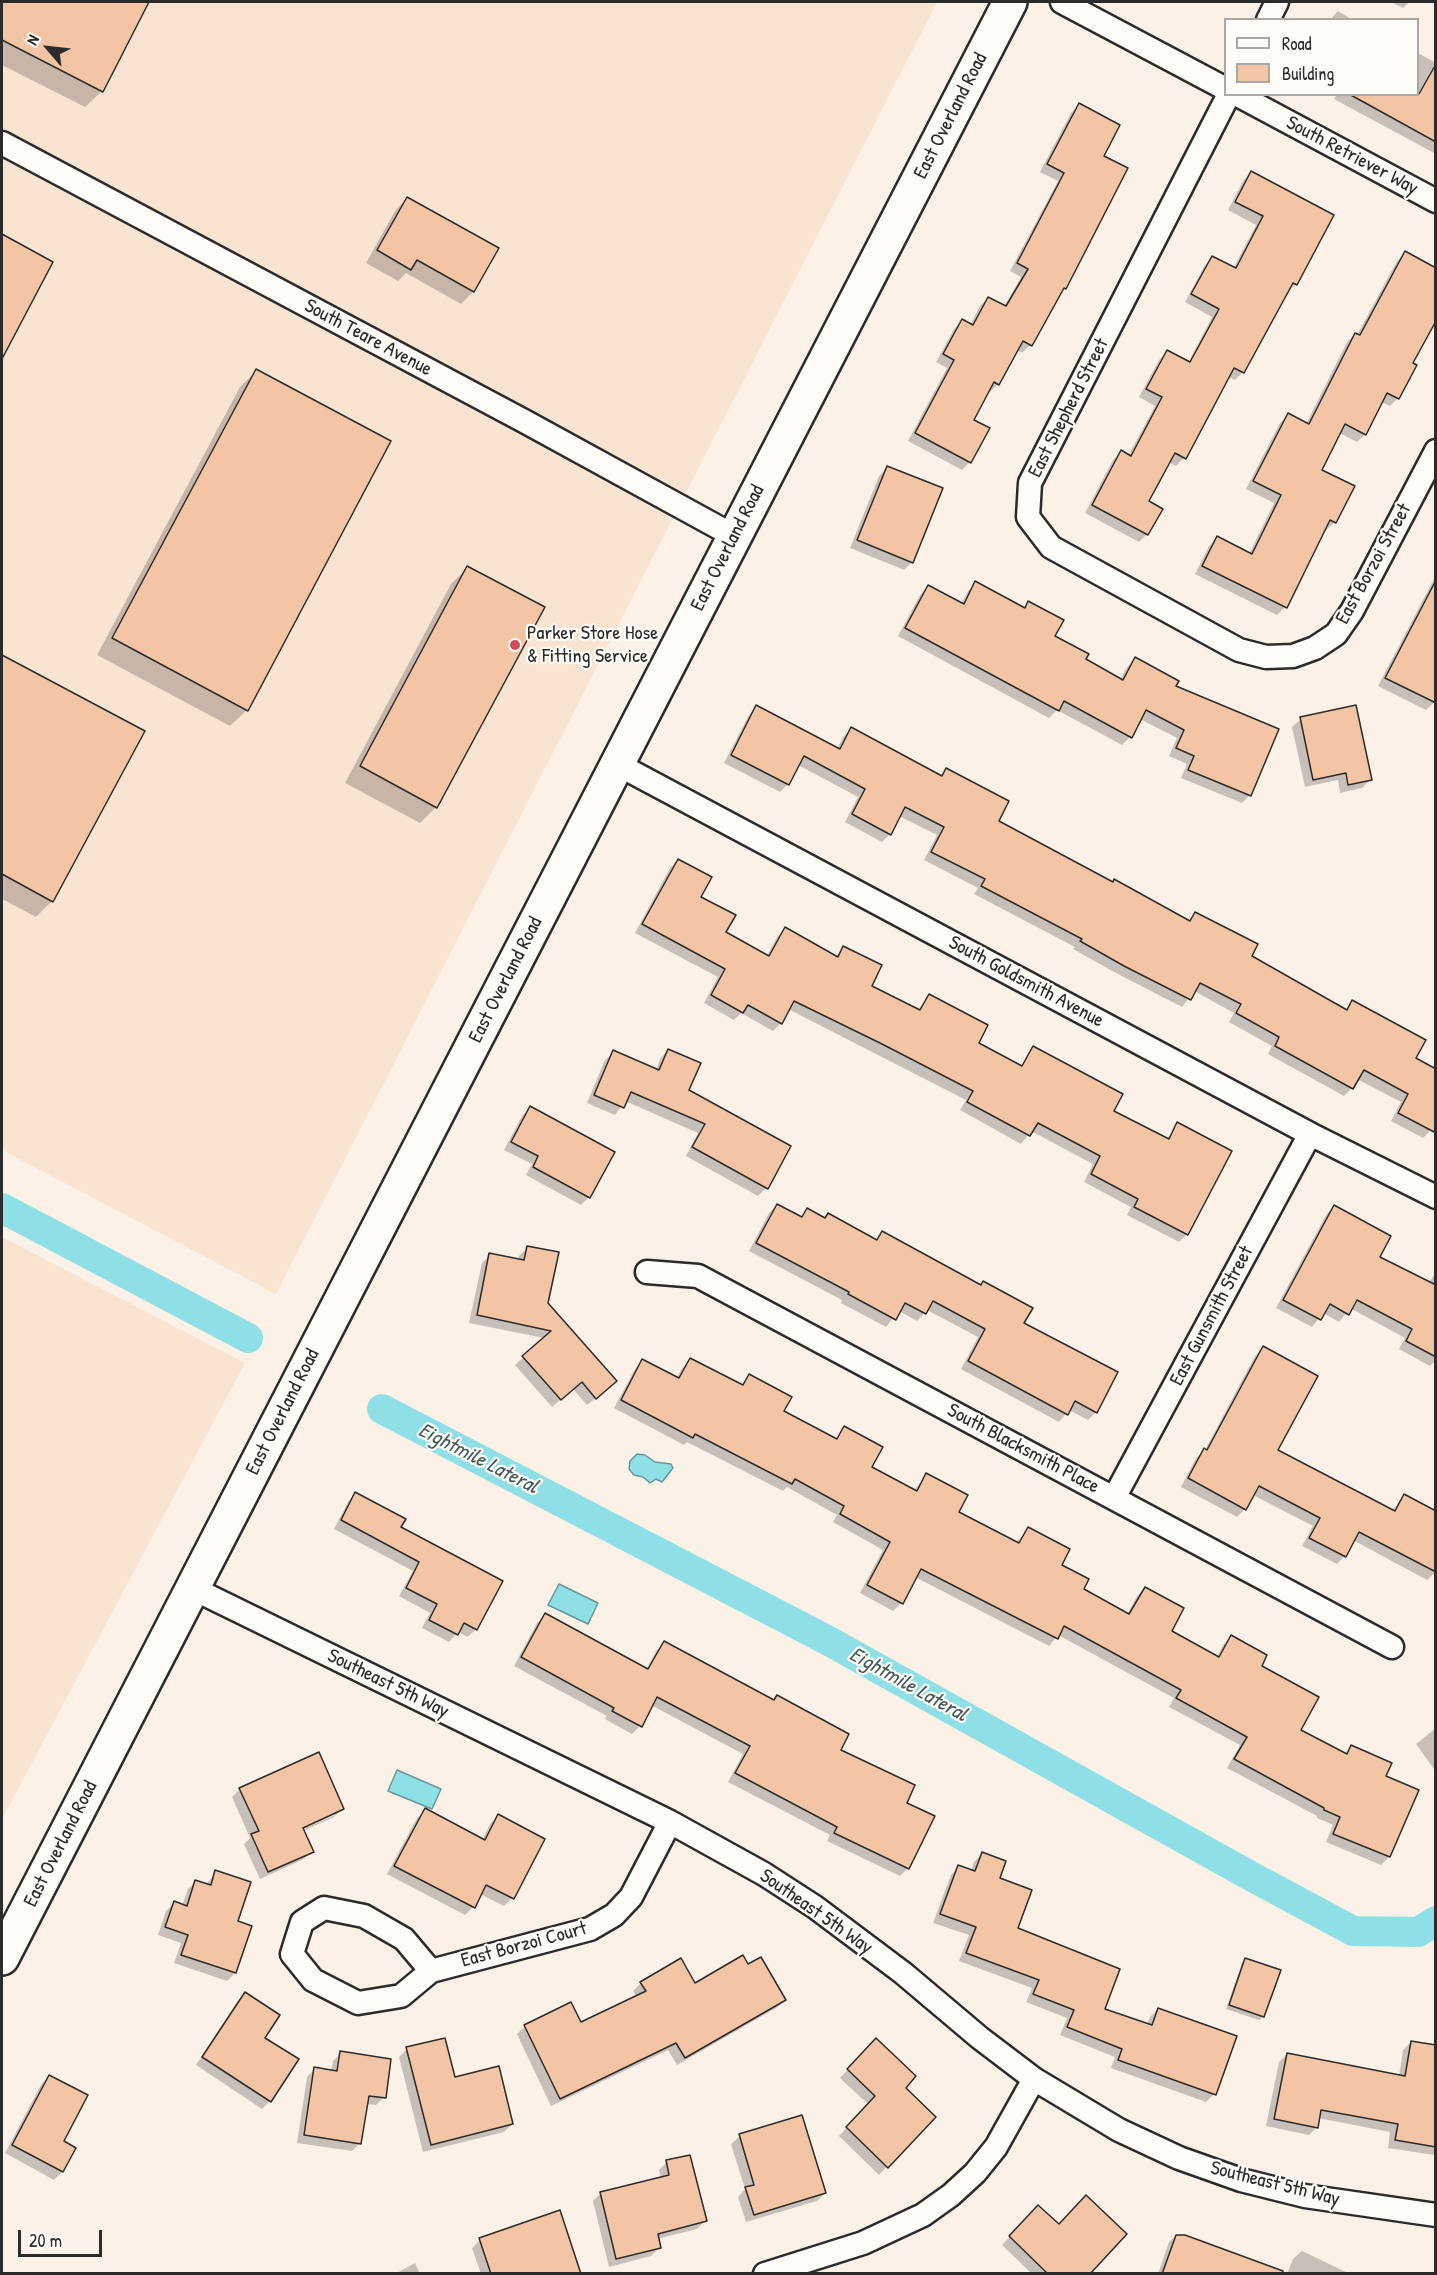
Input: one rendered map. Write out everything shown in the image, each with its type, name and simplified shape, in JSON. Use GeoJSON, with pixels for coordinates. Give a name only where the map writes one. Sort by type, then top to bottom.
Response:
{"type":"FeatureCollection","features":[{"type":"Feature","properties":{"kind":"main road","name":"East Overland Road"},"geometry":{"type":"LineString","coordinates":[[2,1958],[1010,2]]}},
{"type":"Feature","properties":{"kind":"street"},"geometry":{"type":"LineString","coordinates":[[1062,2],[1224,88]]}},
{"type":"Feature","properties":{"kind":"street"},"geometry":{"type":"LineString","coordinates":[[1269,18],[1277,2]]}},
{"type":"Feature","properties":{"kind":"street","name":"East Shepherd Street"},"geometry":{"type":"LineString","coordinates":[[1228,96],[1030,483],[1028,517],[1051,547],[1239,650],[1266,657],[1293,656]]}},
{"type":"Feature","properties":{"kind":"street","name":"South Retriever Way"},"geometry":{"type":"LineString","coordinates":[[1240,96],[1436,201]]}},
{"type":"Feature","properties":{"kind":"street","name":"South Teare Avenue"},"geometry":{"type":"LineString","coordinates":[[2,143],[734,536]]}},
{"type":"Feature","properties":{"kind":"street","name":"East Borzoi Street"},"geometry":{"type":"LineString","coordinates":[[1293,656],[1315,648],[1336,634],[1352,611],[1436,451]]}},
{"type":"Feature","properties":{"kind":"street","name":"South Goldsmith Avenue"},"geometry":{"type":"LineString","coordinates":[[617,764],[1310,1134],[1436,1197]]}},
{"type":"Feature","properties":{"kind":"street","name":"East Gunsmith Street"},"geometry":{"type":"LineString","coordinates":[[1114,1498],[1310,1134]]}},
{"type":"Feature","properties":{"kind":"street","name":"South Blacksmith Place"},"geometry":{"type":"LineString","coordinates":[[647,1272],[698,1276],[1392,1647]]}},
{"type":"Feature","properties":{"kind":"street","name":"Southeast 5th Way"},"geometry":{"type":"LineString","coordinates":[[192,1588],[670,1822],[764,1874],[815,1907],[903,1973],[980,2038],[1034,2079],[1119,2130],[1179,2158],[1241,2180],[1305,2196],[1436,2215]]}},
{"type":"Feature","properties":{"kind":"street","name":"East Borzoi Court"},"geometry":{"type":"LineString","coordinates":[[431,1971],[404,1939],[364,1916],[324,1908],[302,1922],[292,1954],[313,1980],[358,2003],[401,1996],[431,1971],[590,1929],[614,1915],[631,1897],[670,1822]]}},
{"type":"Feature","properties":{"kind":"street"},"geometry":{"type":"LineString","coordinates":[[765,2274],[863,2243],[923,2215],[967,2180],[996,2147],[1034,2079]]}},
{"type":"Feature","properties":{"kind":"shaded area"},"geometry":{"type":"Polygon","coordinates":[[[2,2],[937,2],[276,1294],[2,1150],[2,2]]]}},
{"type":"Feature","properties":{"kind":"shaded area"},"geometry":{"type":"Polygon","coordinates":[[[2,1237],[245,1363],[2,1819],[2,1237]]]}},
{"type":"Feature","properties":{"kind":"water"},"geometry":{"type":"Polygon","coordinates":[[[637,1454],[645,1455],[655,1462],[671,1464],[673,1468],[662,1482],[656,1479],[650,1483],[643,1477],[634,1475],[629,1469],[630,1461],[637,1454]]]}},
{"type":"Feature","properties":{"kind":"water"},"geometry":{"type":"Polygon","coordinates":[[[559,1584],[598,1603],[588,1624],[548,1605],[559,1584]]]}},
{"type":"Feature","properties":{"kind":"water"},"geometry":{"type":"Polygon","coordinates":[[[397,1770],[441,1789],[432,1809],[388,1791],[397,1770]]]}},
{"type":"Feature","properties":{"kind":"building"},"geometry":{"type":"Polygon","coordinates":[[[2,2],[149,2],[103,92],[2,40],[2,2]]]}},
{"type":"Feature","properties":{"kind":"building"},"geometry":{"type":"Polygon","coordinates":[[[1436,64],[1436,142],[1353,96],[1419,96],[1436,64]]]}},
{"type":"Feature","properties":{"kind":"building"},"geometry":{"type":"Polygon","coordinates":[[[1079,103],[1120,125],[1104,156],[1128,168],[1066,289],[1064,288],[1032,346],[1023,341],[999,385],[994,382],[974,420],[990,428],[971,463],[915,433],[954,360],[943,354],[962,319],[973,325],[988,297],[1006,306],[1028,269],[1017,263],[1064,173],[1047,164],[1079,103]]]}},
{"type":"Feature","properties":{"kind":"building"},"geometry":{"type":"Polygon","coordinates":[[[1251,171],[1334,215],[1297,285],[1293,283],[1244,373],[1234,368],[1186,459],[1175,453],[1149,501],[1163,509],[1148,535],[1092,505],[1121,450],[1131,456],[1162,397],[1146,389],[1167,350],[1190,362],[1219,309],[1191,294],[1212,256],[1236,268],[1263,216],[1235,202],[1251,171]]]}},
{"type":"Feature","properties":{"kind":"building"},"geometry":{"type":"Polygon","coordinates":[[[407,197],[499,248],[474,292],[417,260],[411,270],[377,250],[407,197]]]}},
{"type":"Feature","properties":{"kind":"building"},"geometry":{"type":"Polygon","coordinates":[[[2,234],[53,262],[2,359],[2,234]]]}},
{"type":"Feature","properties":{"kind":"building"},"geometry":{"type":"Polygon","coordinates":[[[1405,251],[1436,268],[1436,321],[1413,363],[1417,365],[1399,399],[1387,393],[1366,435],[1345,424],[1322,470],[1355,486],[1336,523],[1330,520],[1287,608],[1202,566],[1217,536],[1252,554],[1281,495],[1253,481],[1288,413],[1309,424],[1355,333],[1360,335],[1405,251]]]}},
{"type":"Feature","properties":{"kind":"building"},"geometry":{"type":"Polygon","coordinates":[[[256,369],[391,441],[248,711],[112,638],[256,369]]]}},
{"type":"Feature","properties":{"kind":"building"},"geometry":{"type":"Polygon","coordinates":[[[887,466],[943,488],[913,563],[857,540],[887,466]]]}},
{"type":"Feature","properties":{"kind":"building"},"geometry":{"type":"Polygon","coordinates":[[[467,566],[545,607],[437,808],[360,766],[467,566]]]}},
{"type":"Feature","properties":{"kind":"building"},"geometry":{"type":"Polygon","coordinates":[[[1436,580],[1436,703],[1385,678],[1436,580]]]}},
{"type":"Feature","properties":{"kind":"building"},"geometry":{"type":"Polygon","coordinates":[[[975,581],[1025,608],[1028,601],[1064,620],[1055,636],[1089,654],[1086,659],[1123,680],[1135,657],[1179,681],[1176,686],[1279,729],[1251,796],[1188,770],[1194,756],[1176,748],[1184,730],[1146,710],[1132,738],[1064,701],[1059,711],[905,628],[928,585],[964,604],[975,581]]]}},
{"type":"Feature","properties":{"kind":"building"},"geometry":{"type":"Polygon","coordinates":[[[2,655],[145,731],[53,902],[2,874],[2,655]]]}},
{"type":"Feature","properties":{"kind":"building"},"geometry":{"type":"Polygon","coordinates":[[[756,705],[840,749],[851,727],[942,776],[946,768],[1009,801],[999,821],[1113,882],[1114,879],[1190,921],[1195,912],[1258,944],[1252,956],[1347,1010],[1352,1000],[1426,1040],[1416,1058],[1436,1069],[1436,1133],[1398,1113],[1408,1094],[1364,1070],[1353,1089],[1275,1046],[1279,1037],[1236,1013],[1241,1004],[1200,983],[1191,1000],[1124,966],[1080,941],[1082,939],[981,886],[985,879],[931,852],[944,827],[905,807],[891,835],[852,814],[865,789],[804,756],[789,785],[731,755],[756,705]]]}},
{"type":"Feature","properties":{"kind":"building"},"geometry":{"type":"Polygon","coordinates":[[[1356,705],[1372,780],[1348,785],[1346,773],[1313,780],[1300,717],[1356,705]]]}},
{"type":"Feature","properties":{"kind":"building"},"geometry":{"type":"Polygon","coordinates":[[[678,859],[712,877],[701,897],[736,915],[726,932],[769,956],[785,927],[838,957],[843,946],[882,965],[872,986],[920,1010],[929,994],[988,1025],[979,1043],[1022,1066],[1033,1046],[1123,1094],[1114,1111],[1169,1139],[1177,1122],[1232,1151],[1188,1235],[1134,1207],[1138,1199],[1091,1174],[1100,1156],[1038,1123],[1030,1136],[967,1102],[973,1091],[882,1044],[794,1001],[782,1024],[748,1005],[743,1013],[711,995],[725,969],[642,924],[678,859]]]}},
{"type":"Feature","properties":{"kind":"building"},"geometry":{"type":"Polygon","coordinates":[[[668,1049],[701,1063],[689,1090],[791,1146],[768,1189],[692,1147],[705,1124],[631,1092],[624,1108],[594,1095],[613,1050],[659,1070],[668,1049]]]}},
{"type":"Feature","properties":{"kind":"building"},"geometry":{"type":"Polygon","coordinates":[[[530,1106],[615,1152],[590,1198],[533,1167],[538,1156],[511,1142],[530,1106]]]}},
{"type":"Feature","properties":{"kind":"building"},"geometry":{"type":"Polygon","coordinates":[[[777,1204],[802,1217],[807,1208],[825,1218],[828,1213],[877,1240],[882,1231],[981,1285],[983,1281],[1033,1308],[1024,1323],[1118,1372],[1097,1413],[1075,1401],[1068,1415],[968,1361],[985,1329],[933,1301],[926,1314],[905,1303],[896,1320],[848,1294],[849,1292],[756,1243],[777,1204]]]}},
{"type":"Feature","properties":{"kind":"building"},"geometry":{"type":"Polygon","coordinates":[[[1334,1205],[1391,1236],[1380,1257],[1436,1285],[1436,1357],[1406,1341],[1412,1329],[1357,1300],[1349,1315],[1330,1304],[1321,1320],[1283,1300],[1334,1205]]]}},
{"type":"Feature","properties":{"kind":"building"},"geometry":{"type":"Polygon","coordinates":[[[527,1246],[559,1252],[548,1303],[617,1381],[596,1399],[582,1382],[561,1400],[522,1356],[551,1331],[477,1315],[489,1253],[524,1260],[527,1246]]]}},
{"type":"Feature","properties":{"kind":"building"},"geometry":{"type":"Polygon","coordinates":[[[1263,1346],[1318,1376],[1278,1450],[1395,1511],[1404,1494],[1436,1511],[1436,1572],[1359,1532],[1346,1557],[1309,1538],[1320,1518],[1259,1486],[1246,1510],[1188,1478],[1204,1448],[1207,1450],[1263,1346]]]}},
{"type":"Feature","properties":{"kind":"building"},"geometry":{"type":"Polygon","coordinates":[[[690,1358],[743,1385],[749,1374],[792,1397],[784,1411],[837,1439],[844,1426],[883,1447],[872,1467],[917,1491],[926,1473],[968,1495],[959,1512],[1019,1543],[1028,1527],[1070,1549],[1062,1565],[1089,1579],[1084,1589],[1129,1614],[1145,1587],[1184,1608],[1172,1631],[1219,1657],[1231,1635],[1267,1655],[1262,1666],[1319,1697],[1301,1730],[1347,1754],[1351,1745],[1392,1763],[1386,1776],[1419,1790],[1390,1857],[1333,1834],[1340,1817],[1234,1759],[1247,1737],[1176,1698],[1181,1690],[1064,1626],[1058,1639],[921,1569],[903,1604],[867,1585],[890,1542],[840,1514],[844,1506],[795,1479],[792,1484],[695,1434],[693,1438],[621,1400],[642,1359],[679,1378],[690,1358]]]}},
{"type":"Feature","properties":{"kind":"building"},"geometry":{"type":"Polygon","coordinates":[[[355,1492],[406,1519],[401,1527],[503,1581],[477,1630],[464,1623],[458,1635],[429,1620],[437,1604],[406,1588],[419,1562],[341,1520],[355,1492]]]}},
{"type":"Feature","properties":{"kind":"building"},"geometry":{"type":"Polygon","coordinates":[[[545,1613],[648,1669],[664,1641],[774,1700],[777,1695],[849,1734],[841,1750],[915,1785],[907,1803],[935,1816],[909,1869],[834,1833],[837,1827],[735,1773],[750,1746],[657,1697],[642,1727],[612,1711],[614,1708],[521,1657],[545,1613]]]}},
{"type":"Feature","properties":{"kind":"building"},"geometry":{"type":"Polygon","coordinates":[[[319,1752],[344,1809],[303,1828],[314,1852],[268,1872],[251,1834],[259,1831],[239,1788],[319,1752]]]}},
{"type":"Feature","properties":{"kind":"building"},"geometry":{"type":"Polygon","coordinates":[[[425,1808],[485,1840],[498,1814],[545,1839],[514,1899],[486,1885],[475,1908],[394,1866],[425,1808]]]}},
{"type":"Feature","properties":{"kind":"building"},"geometry":{"type":"Polygon","coordinates":[[[982,1852],[1006,1861],[1000,1878],[1032,1890],[1018,1928],[1120,1969],[1105,2009],[1152,2025],[1158,2008],[1237,2036],[1216,2095],[1118,2060],[1122,2049],[1067,2027],[1074,2010],[1033,1994],[1039,1980],[966,1953],[976,1927],[940,1914],[958,1865],[975,1871],[982,1852]]]}},
{"type":"Feature","properties":{"kind":"building"},"geometry":{"type":"Polygon","coordinates":[[[215,1870],[251,1882],[238,1921],[252,1926],[236,1973],[181,1955],[188,1935],[165,1927],[174,1901],[187,1906],[195,1880],[211,1885],[215,1870]]]}},
{"type":"Feature","properties":{"kind":"building"},"geometry":{"type":"Polygon","coordinates":[[[743,1955],[748,1964],[761,1957],[786,2000],[685,2058],[676,2043],[560,2099],[524,2025],[571,2002],[581,2022],[646,1991],[640,1982],[681,1958],[695,1983],[743,1955]]]}},
{"type":"Feature","properties":{"kind":"building"},"geometry":{"type":"Polygon","coordinates":[[[1245,1958],[1281,1970],[1264,2017],[1229,2005],[1245,1958]]]}},
{"type":"Feature","properties":{"kind":"building"},"geometry":{"type":"Polygon","coordinates":[[[245,1992],[280,2015],[265,2038],[299,2059],[271,2102],[202,2057],[245,1992]]]}},
{"type":"Feature","properties":{"kind":"building"},"geometry":{"type":"Polygon","coordinates":[[[445,2038],[455,2077],[499,2066],[513,2124],[431,2145],[406,2047],[445,2038]]]}},
{"type":"Feature","properties":{"kind":"building"},"geometry":{"type":"Polygon","coordinates":[[[876,2038],[916,2076],[906,2088],[936,2117],[888,2168],[846,2127],[875,2096],[847,2069],[876,2038]]]}},
{"type":"Feature","properties":{"kind":"building"},"geometry":{"type":"Polygon","coordinates":[[[1411,2041],[1436,2045],[1436,2147],[1395,2140],[1398,2124],[1321,2110],[1318,2128],[1274,2119],[1287,2053],[1405,2076],[1411,2041]]]}},
{"type":"Feature","properties":{"kind":"building"},"geometry":{"type":"Polygon","coordinates":[[[340,2051],[391,2059],[386,2098],[369,2096],[361,2144],[304,2135],[314,2067],[337,2071],[340,2051]]]}},
{"type":"Feature","properties":{"kind":"building"},"geometry":{"type":"Polygon","coordinates":[[[49,2075],[88,2095],[64,2141],[76,2148],[63,2172],[12,2145],[49,2075]]]}},
{"type":"Feature","properties":{"kind":"building"},"geometry":{"type":"Polygon","coordinates":[[[802,2115],[826,2193],[754,2215],[745,2187],[754,2185],[739,2134],[802,2115]]]}},
{"type":"Feature","properties":{"kind":"building"},"geometry":{"type":"Polygon","coordinates":[[[690,2155],[707,2221],[658,2234],[661,2248],[616,2259],[600,2192],[669,2175],[666,2160],[690,2155]]]}},
{"type":"Feature","properties":{"kind":"building"},"geometry":{"type":"Polygon","coordinates":[[[1086,2195],[1127,2234],[1090,2274],[1048,2274],[1009,2236],[1038,2205],[1059,2224],[1086,2195]]]}},
{"type":"Feature","properties":{"kind":"building"},"geometry":{"type":"Polygon","coordinates":[[[560,2210],[581,2274],[491,2274],[479,2238],[560,2210]]]}},
{"type":"Feature","properties":{"kind":"building"},"geometry":{"type":"Polygon","coordinates":[[[1176,2235],[1185,2235],[1283,2271],[1283,2274],[1162,2274],[1176,2235]]]}},
{"type":"Feature","properties":{"kind":"waterway","name":"Eightmile Lateral"},"geometry":{"type":"LineString","coordinates":[[2,1208],[248,1338]]}},
{"type":"Feature","properties":{"kind":"waterway","name":"Eightmile Lateral"},"geometry":{"type":"LineString","coordinates":[[382,1409],[827,1640],[1353,1931],[1418,1932],[1436,1921]]}},
{"type":"Feature","properties":{"kind":"place","name":"Parker Store Hose & Fitting Service"},"geometry":{"type":"Point","coordinates":[515,645]}}]}
